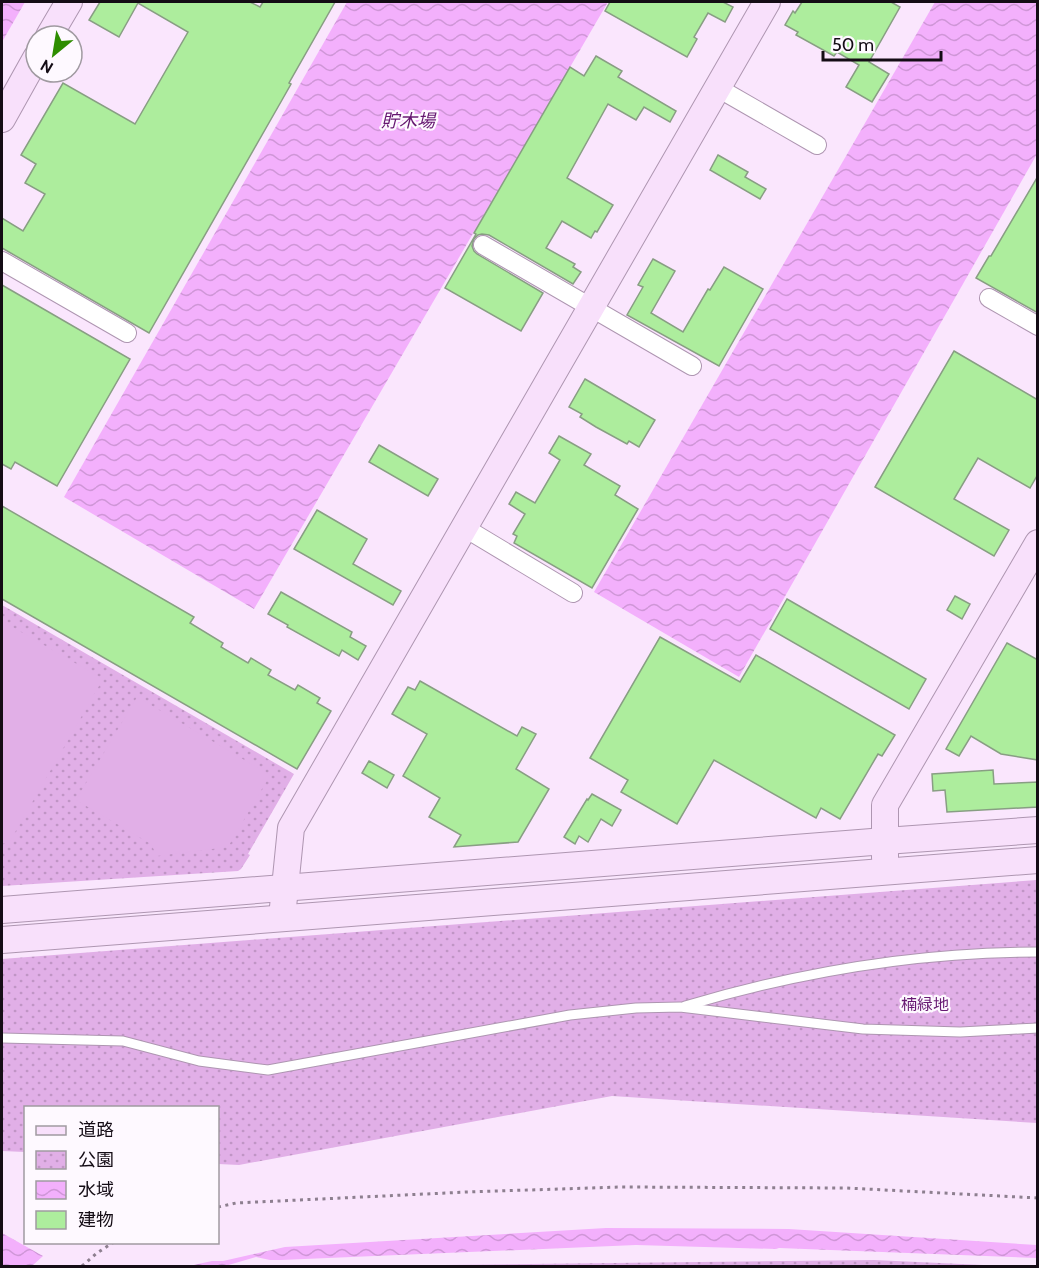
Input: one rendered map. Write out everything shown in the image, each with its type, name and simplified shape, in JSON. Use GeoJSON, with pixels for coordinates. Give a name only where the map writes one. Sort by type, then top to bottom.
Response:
{"type":"FeatureCollection","features":[{"type":"Feature","properties":{"kind":"street"},"geometry":{"type":"LineString","coordinates":[[56,24],[69,2]]}},
{"type":"Feature","properties":{"kind":"street"},"geometry":{"type":"LineString","coordinates":[[282,917],[291,828],[767,2]]}},
{"type":"Feature","properties":{"kind":"street"},"geometry":{"type":"LineString","coordinates":[[2,119],[24,80]]}},
{"type":"Feature","properties":{"kind":"street"},"geometry":{"type":"LineString","coordinates":[[718,88],[817,145]]}},
{"type":"Feature","properties":{"kind":"street"},"geometry":{"type":"LineString","coordinates":[[483,245],[692,366]]}},
{"type":"Feature","properties":{"kind":"street"},"geometry":{"type":"LineString","coordinates":[[2,261],[127,333]]}},
{"type":"Feature","properties":{"kind":"street"},"geometry":{"type":"LineString","coordinates":[[989,298],[1038,326]]}},
{"type":"Feature","properties":{"kind":"street"},"geometry":{"type":"LineString","coordinates":[[465,528],[573,593]]}},
{"type":"Feature","properties":{"kind":"street"},"geometry":{"type":"LineString","coordinates":[[885,871],[885,805],[1038,543]]}},
{"type":"Feature","properties":{"kind":"street"},"geometry":{"type":"LineString","coordinates":[[2,910],[1038,830]]}},
{"type":"Feature","properties":{"kind":"street"},"geometry":{"type":"LineString","coordinates":[[2,940],[1038,860]]}},
{"type":"Feature","properties":{"kind":"lane"},"geometry":{"type":"LineString","coordinates":[[680,1007],[736,991],[851,967],[983,954],[1038,952]]}},
{"type":"Feature","properties":{"kind":"lane"},"geometry":{"type":"LineString","coordinates":[[2,1038],[123,1041],[199,1061],[268,1070],[570,1015],[636,1008],[680,1007],[863,1029],[960,1032],[1038,1028]]}},
{"type":"Feature","properties":{"kind":"path"},"geometry":{"type":"LineString","coordinates":[[219,1206],[236,1203],[467,1192],[621,1187],[847,1188],[1038,1198]]}},
{"type":"Feature","properties":{"kind":"path"},"geometry":{"type":"LineString","coordinates":[[82,1266],[111,1244]]}},
{"type":"Feature","properties":{"kind":"green space"},"geometry":{"type":"Polygon","coordinates":[[[2,605],[294,774],[241,869],[2,886],[2,605]]]}},
{"type":"Feature","properties":{"kind":"green space"},"geometry":{"type":"Polygon","coordinates":[[[2,621],[103,679],[10,841],[2,844],[2,621]]]}},
{"type":"Feature","properties":{"kind":"green space"},"geometry":{"type":"Polygon","coordinates":[[[137,697],[270,775],[228,847],[157,856],[151,844],[76,800],[137,697]]]}},
{"type":"Feature","properties":{"kind":"green space","name":"楠緑地"},"geometry":{"type":"Polygon","coordinates":[[[1037,880],[1037,1123],[612,1096],[239,1165],[219,1164],[219,1106],[24,1106],[24,1152],[2,1151],[2,959],[1037,880]]]}},
{"type":"Feature","properties":{"kind":"green space"},"geometry":{"type":"Polygon","coordinates":[[[874,1260],[1005,1266],[354,1266],[874,1260]]]}},
{"type":"Feature","properties":{"kind":"water"},"geometry":{"type":"Polygon","coordinates":[[[2,2],[25,2],[2,42],[2,2]]]}},
{"type":"Feature","properties":{"kind":"water","name":"貯木場"},"geometry":{"type":"Polygon","coordinates":[[[347,2],[608,2],[254,609],[64,497],[347,2]]]}},
{"type":"Feature","properties":{"kind":"water"},"geometry":{"type":"Polygon","coordinates":[[[935,2],[1037,2],[1037,154],[739,677],[594,592],[935,2]]]}},
{"type":"Feature","properties":{"kind":"water"},"geometry":{"type":"Polygon","coordinates":[[[606,1228],[789,1229],[1037,1245],[1037,1258],[636,1245],[281,1260],[256,1257],[225,1266],[189,1266],[285,1247],[606,1228]]]}},
{"type":"Feature","properties":{"kind":"water"},"geometry":{"type":"Polygon","coordinates":[[[2,1233],[43,1256],[32,1266],[2,1266],[2,1233]]]}},
{"type":"Feature","properties":{"kind":"building"},"geometry":{"type":"Polygon","coordinates":[[[100,2],[250,2],[260,7],[263,2],[335,2],[289,83],[291,84],[149,333],[2,248],[2,218],[23,231],[45,194],[25,183],[36,164],[21,155],[62,84],[135,124],[188,32],[138,3],[119,37],[89,20],[100,2]]]}},
{"type":"Feature","properties":{"kind":"building"},"geometry":{"type":"Polygon","coordinates":[[[610,2],[723,2],[733,7],[725,22],[708,13],[694,37],[697,39],[687,57],[605,11],[610,2]]]}},
{"type":"Feature","properties":{"kind":"building"},"geometry":{"type":"Polygon","coordinates":[[[802,2],[891,2],[900,7],[869,62],[889,74],[872,102],[846,87],[859,65],[837,52],[834,56],[796,35],[798,32],[785,25],[793,11],[795,13],[802,2]]]}},
{"type":"Feature","properties":{"kind":"building"},"geometry":{"type":"Polygon","coordinates":[[[596,56],[622,71],[618,77],[676,111],[670,122],[644,107],[636,120],[608,104],[567,178],[613,205],[591,238],[562,221],[546,248],[575,264],[573,267],[581,272],[573,284],[489,235],[478,235],[474,239],[472,246],[477,254],[543,293],[521,331],[445,288],[476,234],[474,233],[570,67],[584,76],[596,56]]]}},
{"type":"Feature","properties":{"kind":"building"},"geometry":{"type":"Polygon","coordinates":[[[718,155],[748,172],[745,177],[766,189],[760,199],[710,170],[718,155]]]}},
{"type":"Feature","properties":{"kind":"building"},"geometry":{"type":"Polygon","coordinates":[[[1038,176],[1038,313],[976,278],[1038,176]]]}},
{"type":"Feature","properties":{"kind":"building"},"geometry":{"type":"Polygon","coordinates":[[[653,259],[675,271],[651,313],[683,332],[724,267],[763,289],[719,366],[627,315],[643,287],[638,285],[653,259]]]}},
{"type":"Feature","properties":{"kind":"building"},"geometry":{"type":"Polygon","coordinates":[[[2,285],[130,359],[57,486],[15,462],[11,469],[2,464],[2,285]]]}},
{"type":"Feature","properties":{"kind":"building"},"geometry":{"type":"Polygon","coordinates":[[[954,351],[1038,400],[1038,474],[1030,488],[978,458],[954,499],[1009,530],[994,556],[875,487],[954,351]]]}},
{"type":"Feature","properties":{"kind":"building"},"geometry":{"type":"Polygon","coordinates":[[[585,379],[655,420],[639,447],[629,441],[627,444],[596,427],[580,417],[582,414],[569,407],[585,379]]]}},
{"type":"Feature","properties":{"kind":"building"},"geometry":{"type":"Polygon","coordinates":[[[559,436],[591,454],[584,465],[620,486],[615,495],[638,509],[592,588],[514,543],[517,536],[513,534],[525,514],[509,504],[516,492],[535,503],[560,460],[549,453],[559,436]]]}},
{"type":"Feature","properties":{"kind":"building"},"geometry":{"type":"Polygon","coordinates":[[[379,445],[438,479],[428,496],[369,462],[379,445]]]}},
{"type":"Feature","properties":{"kind":"building"},"geometry":{"type":"Polygon","coordinates":[[[2,506],[194,617],[190,623],[223,643],[221,647],[248,663],[251,658],[271,670],[268,675],[295,690],[298,685],[320,698],[317,703],[331,711],[297,769],[2,599],[2,506]]]}},
{"type":"Feature","properties":{"kind":"building"},"geometry":{"type":"Polygon","coordinates":[[[317,510],[367,539],[353,564],[401,591],[393,605],[294,549],[317,510]]]}},
{"type":"Feature","properties":{"kind":"building"},"geometry":{"type":"Polygon","coordinates":[[[281,592],[352,632],[350,637],[366,646],[358,660],[342,650],[339,656],[268,614],[281,592]]]}},
{"type":"Feature","properties":{"kind":"building"},"geometry":{"type":"Polygon","coordinates":[[[955,596],[970,604],[962,619],[947,610],[955,596]]]}},
{"type":"Feature","properties":{"kind":"building"},"geometry":{"type":"Polygon","coordinates":[[[787,599],[926,679],[909,709],[770,629],[787,599]]]}},
{"type":"Feature","properties":{"kind":"building"},"geometry":{"type":"Polygon","coordinates":[[[660,637],[740,682],[756,655],[895,735],[882,756],[878,754],[840,819],[821,808],[816,818],[714,760],[677,824],[621,792],[628,780],[590,758],[660,637]]]}},
{"type":"Feature","properties":{"kind":"building"},"geometry":{"type":"Polygon","coordinates":[[[1007,643],[1038,660],[1038,760],[1001,754],[971,736],[959,756],[946,749],[1007,643]]]}},
{"type":"Feature","properties":{"kind":"building"},"geometry":{"type":"Polygon","coordinates":[[[420,681],[517,736],[522,727],[536,734],[516,769],[549,789],[518,842],[454,847],[461,835],[429,817],[440,798],[403,776],[427,734],[392,714],[408,687],[415,690],[420,681]]]}},
{"type":"Feature","properties":{"kind":"building"},"geometry":{"type":"Polygon","coordinates":[[[369,761],[394,775],[387,788],[362,773],[369,761]]]}},
{"type":"Feature","properties":{"kind":"building"},"geometry":{"type":"Polygon","coordinates":[[[993,770],[994,784],[1038,782],[1038,807],[947,812],[945,790],[933,791],[932,774],[993,770]]]}},
{"type":"Feature","properties":{"kind":"building"},"geometry":{"type":"Polygon","coordinates":[[[592,794],[621,810],[612,826],[601,819],[588,842],[579,836],[575,844],[564,837],[592,794]]]}}]}
